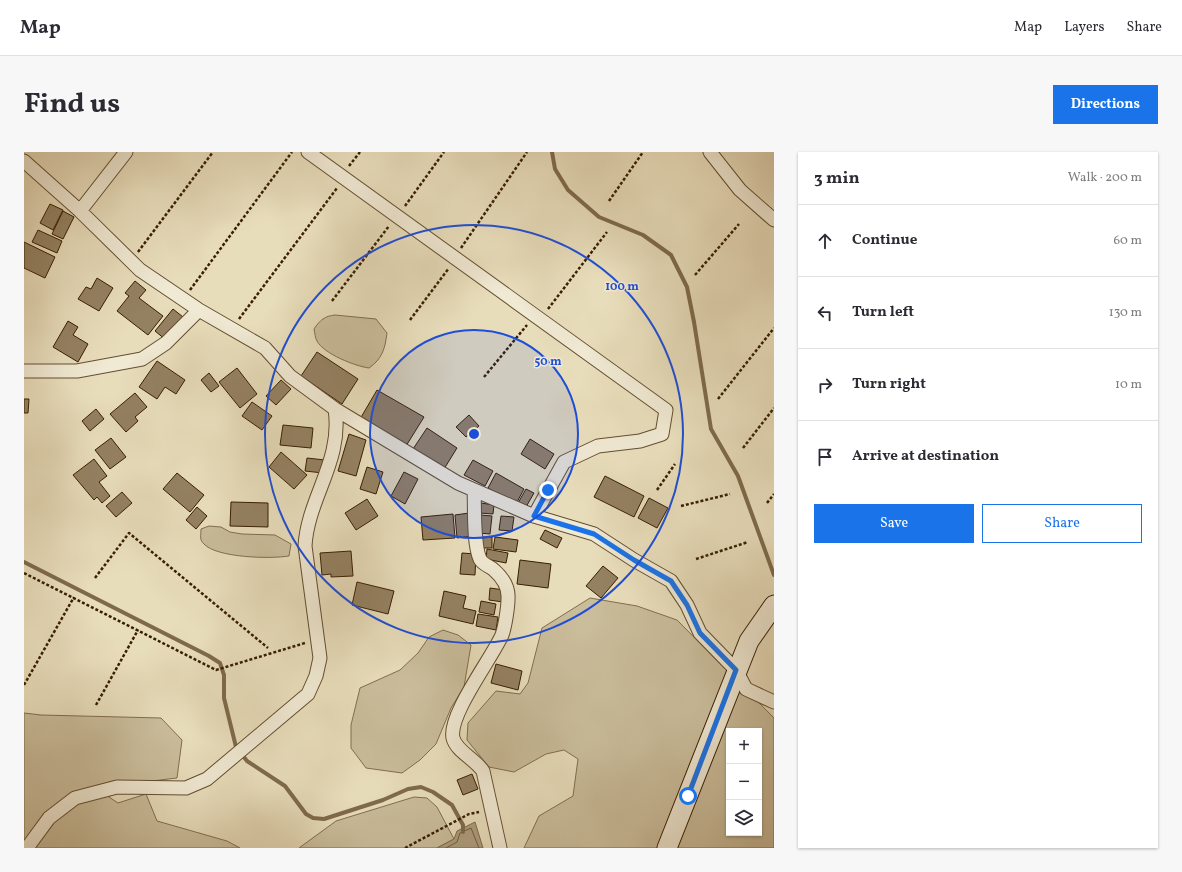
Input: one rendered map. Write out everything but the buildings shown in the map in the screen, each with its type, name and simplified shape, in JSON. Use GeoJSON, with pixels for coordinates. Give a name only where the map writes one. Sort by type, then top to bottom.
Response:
{"type":"FeatureCollection","features":[{"type":"Feature","properties":{"kind":"street"},"geometry":{"type":"LineString","coordinates":[[80,211],[126,152]]}},
{"type":"Feature","properties":{"kind":"street"},"geometry":{"type":"LineString","coordinates":[[308,152],[666,410],[662,434],[640,441],[598,446],[564,462],[534,516]]}},
{"type":"Feature","properties":{"kind":"street"},"geometry":{"type":"LineString","coordinates":[[710,152],[740,190],[774,220]]}},
{"type":"Feature","properties":{"kind":"street"},"geometry":{"type":"LineString","coordinates":[[24,161],[80,211],[140,270],[199,310],[265,348],[290,376],[335,409],[458,483],[534,516],[594,534],[634,560],[671,581],[687,605],[700,633],[736,670],[746,689],[774,702]]}},
{"type":"Feature","properties":{"kind":"street"},"geometry":{"type":"LineString","coordinates":[[24,371],[76,372],[142,359],[166,343],[199,310]]}},
{"type":"Feature","properties":{"kind":"street"},"geometry":{"type":"LineString","coordinates":[[27,848],[49,818],[75,798],[117,787],[186,788],[208,779],[236,757],[308,694],[318,670],[320,658],[319,639],[305,546],[306,529],[333,456],[337,424],[335,409]]}},
{"type":"Feature","properties":{"kind":"street"},"geometry":{"type":"LineString","coordinates":[[474,490],[476,532],[480,558],[484,564],[494,570],[507,584],[508,599],[502,634],[463,705],[455,722],[453,737],[464,754],[477,762],[483,771],[500,848]]}},
{"type":"Feature","properties":{"kind":"street"},"geometry":{"type":"LineString","coordinates":[[667,848],[736,670],[749,641],[774,605]]}},
{"type":"Feature","properties":{"kind":"path"},"geometry":{"type":"LineString","coordinates":[[136,256],[213,152]]}},
{"type":"Feature","properties":{"kind":"path"},"geometry":{"type":"LineString","coordinates":[[188,292],[292,152]]}},
{"type":"Feature","properties":{"kind":"path"},"geometry":{"type":"LineString","coordinates":[[348,168],[360,152]]}},
{"type":"Feature","properties":{"kind":"path"},"geometry":{"type":"LineString","coordinates":[[403,208],[444,152]]}},
{"type":"Feature","properties":{"kind":"path"},"geometry":{"type":"LineString","coordinates":[[461,249],[527,152]]}},
{"type":"Feature","properties":{"kind":"path"},"geometry":{"type":"LineString","coordinates":[[609,201],[643,152]]}},
{"type":"Feature","properties":{"kind":"path"},"geometry":{"type":"LineString","coordinates":[[238,321],[339,185]]}},
{"type":"Feature","properties":{"kind":"path"},"geometry":{"type":"LineString","coordinates":[[332,301],[392,223]]}},
{"type":"Feature","properties":{"kind":"path"},"geometry":{"type":"LineString","coordinates":[[695,275],[739,224]]}},
{"type":"Feature","properties":{"kind":"path"},"geometry":{"type":"LineString","coordinates":[[547,310],[607,232]]}},
{"type":"Feature","properties":{"kind":"path"},"geometry":{"type":"LineString","coordinates":[[410,320],[451,266]]}},
{"type":"Feature","properties":{"kind":"path"},"geometry":{"type":"LineString","coordinates":[[484,377],[530,322]]}},
{"type":"Feature","properties":{"kind":"path"},"geometry":{"type":"LineString","coordinates":[[718,399],[774,328]]}},
{"type":"Feature","properties":{"kind":"path"},"geometry":{"type":"LineString","coordinates":[[742,448],[774,408]]}},
{"type":"Feature","properties":{"kind":"path"},"geometry":{"type":"LineString","coordinates":[[657,490],[675,464]]}},
{"type":"Feature","properties":{"kind":"path"},"geometry":{"type":"LineString","coordinates":[[680,506],[730,494]]}},
{"type":"Feature","properties":{"kind":"path"},"geometry":{"type":"LineString","coordinates":[[767,503],[774,494]]}},
{"type":"Feature","properties":{"kind":"path"},"geometry":{"type":"LineString","coordinates":[[95,578],[129,533],[268,648]]}},
{"type":"Feature","properties":{"kind":"path"},"geometry":{"type":"LineString","coordinates":[[696,559],[748,542]]}},
{"type":"Feature","properties":{"kind":"path"},"geometry":{"type":"LineString","coordinates":[[24,573],[216,670],[319,639]]}},
{"type":"Feature","properties":{"kind":"path"},"geometry":{"type":"LineString","coordinates":[[24,685],[74,597]]}},
{"type":"Feature","properties":{"kind":"path"},"geometry":{"type":"LineString","coordinates":[[96,705],[138,630]]}},
{"type":"Feature","properties":{"kind":"path"},"geometry":{"type":"LineString","coordinates":[[405,848],[469,814]]}},
{"type":"Feature","properties":{"kind":"shaded area"},"geometry":{"type":"Polygon","coordinates":[[[335,315],[376,319],[387,333],[380,357],[369,368],[340,359],[326,350],[317,341],[314,329],[318,323],[328,316],[335,315]]]}},
{"type":"Feature","properties":{"kind":"shaded area"},"geometry":{"type":"Polygon","coordinates":[[[209,526],[221,527],[230,532],[242,534],[275,535],[291,544],[289,556],[258,557],[232,555],[211,549],[201,541],[201,529],[209,526]]]}},
{"type":"Feature","properties":{"kind":"shaded area"},"geometry":{"type":"Polygon","coordinates":[[[590,598],[637,606],[677,620],[774,718],[774,848],[524,848],[539,816],[573,796],[578,759],[564,750],[546,754],[514,772],[489,767],[467,740],[468,723],[496,691],[520,694],[528,683],[542,628],[590,598]]]}},
{"type":"Feature","properties":{"kind":"shaded area"},"geometry":{"type":"Polygon","coordinates":[[[443,630],[458,635],[471,645],[464,687],[451,708],[436,744],[420,760],[402,773],[366,768],[351,748],[351,725],[360,688],[400,670],[418,653],[429,637],[443,630]]]}},
{"type":"Feature","properties":{"kind":"shaded area"},"geometry":{"type":"Polygon","coordinates":[[[24,713],[41,715],[161,718],[182,740],[177,778],[110,786],[109,797],[118,803],[146,794],[157,821],[227,841],[240,848],[24,848],[24,713]]]}},
{"type":"Feature","properties":{"kind":"shaded area"},"geometry":{"type":"Polygon","coordinates":[[[414,797],[427,798],[437,807],[454,839],[437,848],[299,848],[336,821],[414,797]]]}},
{"type":"Feature","properties":{"kind":"water"},"geometry":{"type":"Polygon","coordinates":[[[475,822],[483,848],[437,848],[454,839],[457,831],[475,822]]]}},
{"type":"Feature","properties":{"kind":"waterway"},"geometry":{"type":"LineString","coordinates":[[552,152],[555,169],[568,190],[599,217],[643,235],[671,255],[687,287],[711,429],[738,476],[774,575]]}},
{"type":"Feature","properties":{"kind":"waterway"},"geometry":{"type":"LineString","coordinates":[[24,562],[220,663],[224,675],[224,698],[236,747],[247,761],[285,786],[306,814],[313,818],[324,819],[383,800],[408,789],[421,787],[433,792],[452,805],[463,825],[463,832]]}},
{"type":"Feature","properties":{"kind":"route"},"geometry":{"type":"LineString","coordinates":[[548,490],[534,516],[594,534],[634,560],[671,581],[687,605],[700,633],[736,670],[688,796]]}}]}
